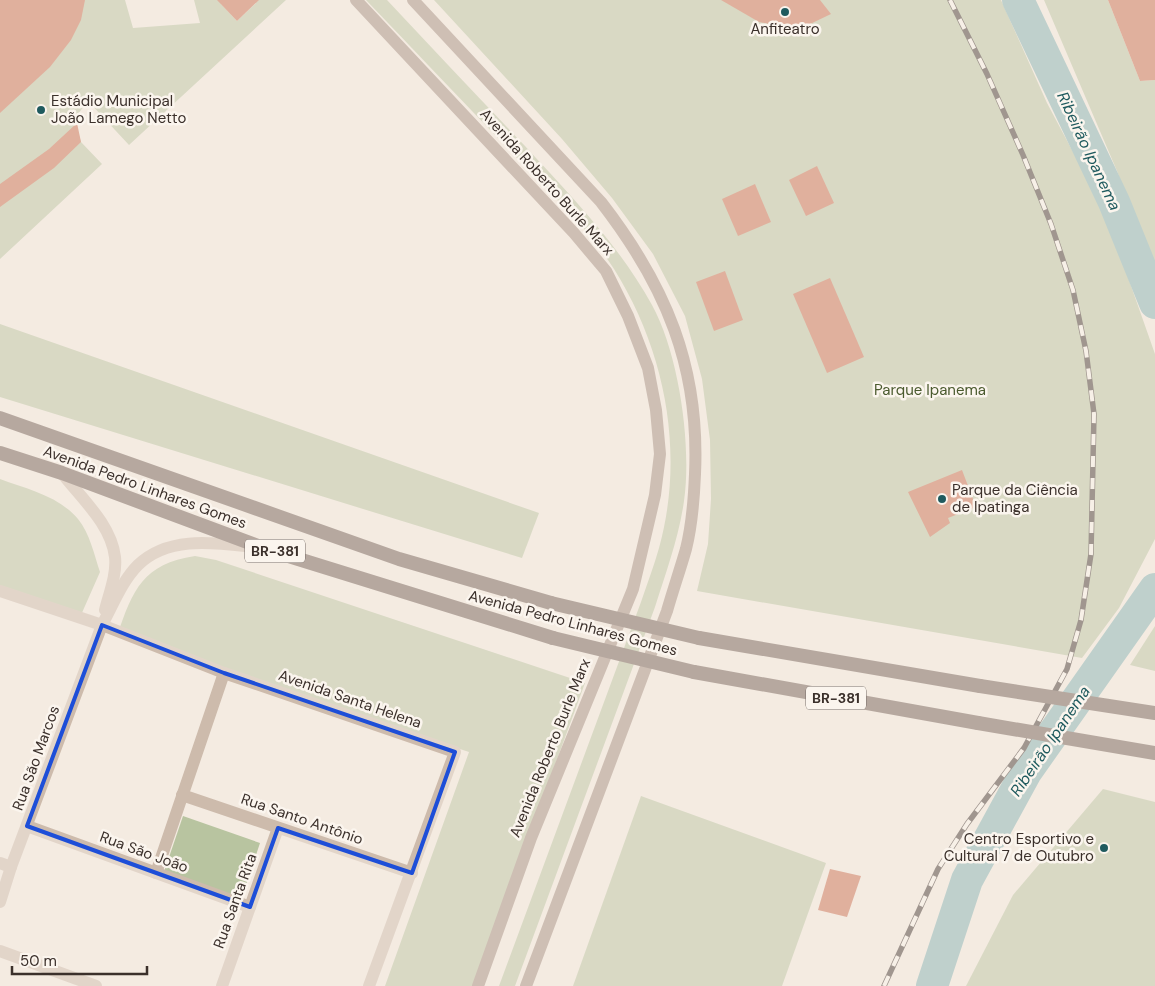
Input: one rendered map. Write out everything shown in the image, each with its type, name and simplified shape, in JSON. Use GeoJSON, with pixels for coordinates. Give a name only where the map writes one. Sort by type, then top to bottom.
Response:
{"type":"FeatureCollection","features":[{"type":"Feature","properties":{"kind":"highway","name":"Avenida Pedro Linhares Gomes"},"geometry":{"type":"LineString","coordinates":[[0,418],[399,559],[551,603],[699,638],[980,686],[1155,713]]}},
{"type":"Feature","properties":{"kind":"highway","name":"Avenida Pedro Linhares Gomes"},"geometry":{"type":"LineString","coordinates":[[0,453],[62,473],[266,548],[554,638],[694,672],[1155,753]]}},
{"type":"Feature","properties":{"kind":"main road","name":"Avenida Roberto Burle Marx"},"geometry":{"type":"LineString","coordinates":[[356,0],[574,233],[606,271],[628,316],[648,368],[656,410],[660,454],[655,495],[633,589],[531,838],[478,986]]}},
{"type":"Feature","properties":{"kind":"main road","name":"Avenida Roberto Burle Marx"},"geometry":{"type":"LineString","coordinates":[[413,0],[601,202],[620,226],[664,300],[683,353],[693,401],[696,452],[694,502],[686,548],[666,611],[526,986]]}},
{"type":"Feature","properties":{"kind":"street"},"geometry":{"type":"LineString","coordinates":[[62,473],[96,516],[110,538],[115,557],[114,569],[102,625]]}},
{"type":"Feature","properties":{"kind":"street"},"geometry":{"type":"LineString","coordinates":[[102,625],[121,590],[138,565],[156,553],[194,543],[266,548]]}},
{"type":"Feature","properties":{"kind":"street","name":"Avenida Santa Helena"},"geometry":{"type":"LineString","coordinates":[[0,591],[102,625],[224,673],[455,752],[369,986]]}},
{"type":"Feature","properties":{"kind":"street","name":"Rua São Marcos"},"geometry":{"type":"LineString","coordinates":[[0,902],[5,865],[28,826],[102,625]]}},
{"type":"Feature","properties":{"kind":"street"},"geometry":{"type":"LineString","coordinates":[[156,873],[224,673]]}},
{"type":"Feature","properties":{"kind":"street","name":"Rua Santo Antônio"},"geometry":{"type":"LineString","coordinates":[[182,795],[412,873]]}},
{"type":"Feature","properties":{"kind":"street","name":"Rua São João"},"geometry":{"type":"LineString","coordinates":[[28,826],[250,907]]}},
{"type":"Feature","properties":{"kind":"street","name":"Rua Santa Rita"},"geometry":{"type":"LineString","coordinates":[[222,986],[278,828]]}},
{"type":"Feature","properties":{"kind":"street"},"geometry":{"type":"LineString","coordinates":[[0,951],[96,986]]}},
{"type":"Feature","properties":{"kind":"highlighted area"},"geometry":{"type":"Polygon","coordinates":[[[102,625],[224,673],[455,752],[412,873],[278,828],[250,907],[27,826],[102,625]]]}},
{"type":"Feature","properties":{"kind":"green space"},"geometry":{"type":"Polygon","coordinates":[[[0,0],[125,0],[133,28],[200,23],[194,0],[226,0],[221,4],[237,21],[256,3],[254,0],[286,0],[129,145],[88,101],[74,119],[81,142],[102,164],[0,259],[0,0]]]}},
{"type":"Feature","properties":{"kind":"green space"},"geometry":{"type":"Polygon","coordinates":[[[366,0],[387,0],[560,184],[625,262],[652,305],[661,325],[670,349],[681,401],[685,428],[686,479],[682,514],[676,541],[655,607],[515,986],[499,986],[641,602],[659,548],[667,512],[670,476],[670,440],[666,404],[647,334],[632,301],[614,269],[592,239],[567,210],[366,0]]]}},
{"type":"Feature","properties":{"kind":"green space","name":"Parque Ipanema"},"geometry":{"type":"Polygon","coordinates":[[[434,0],[1001,0],[1047,103],[1105,212],[1155,354],[1155,539],[1119,608],[1082,658],[697,591],[708,544],[711,499],[710,440],[702,379],[685,316],[653,254],[612,198],[562,139],[434,0]]]}},
{"type":"Feature","properties":{"kind":"green space"},"geometry":{"type":"Polygon","coordinates":[[[1044,0],[1108,0],[1140,81],[1155,80],[1155,275],[1117,171],[1044,0]]]}},
{"type":"Feature","properties":{"kind":"green space"},"geometry":{"type":"Polygon","coordinates":[[[0,324],[539,513],[522,558],[0,397],[0,324]]]}},
{"type":"Feature","properties":{"kind":"green space"},"geometry":{"type":"Polygon","coordinates":[[[0,479],[32,490],[62,504],[78,519],[86,531],[100,572],[81,615],[0,587],[0,479]]]}},
{"type":"Feature","properties":{"kind":"green space"},"geometry":{"type":"Polygon","coordinates":[[[195,556],[216,560],[585,683],[474,986],[385,986],[469,752],[117,636],[135,592],[143,581],[163,565],[195,556]]]}},
{"type":"Feature","properties":{"kind":"green space"},"geometry":{"type":"Polygon","coordinates":[[[1155,626],[1155,671],[1130,665],[1155,626]]]}},
{"type":"Feature","properties":{"kind":"green space","name":"Centro Esportivo e Cultural 7 de Outubro"},"geometry":{"type":"Polygon","coordinates":[[[1103,789],[1155,802],[1155,986],[966,986],[1013,895],[1103,789]]]}},
{"type":"Feature","properties":{"kind":"green space"},"geometry":{"type":"Polygon","coordinates":[[[641,796],[826,863],[782,986],[573,986],[641,796]]]}},
{"type":"Feature","properties":{"kind":"green space"},"geometry":{"type":"Polygon","coordinates":[[[183,816],[260,843],[241,900],[164,872],[183,816]]]}},
{"type":"Feature","properties":{"kind":"building"},"geometry":{"type":"Polygon","coordinates":[[[0,0],[85,0],[81,20],[71,40],[50,67],[0,113],[0,0]]]}},
{"type":"Feature","properties":{"kind":"building"},"geometry":{"type":"Polygon","coordinates":[[[217,0],[259,0],[237,21],[217,0]]]}},
{"type":"Feature","properties":{"kind":"building","name":"Anfiteatro"},"geometry":{"type":"Polygon","coordinates":[[[721,0],[820,0],[831,14],[808,25],[784,27],[759,22],[721,0]]]}},
{"type":"Feature","properties":{"kind":"building"},"geometry":{"type":"Polygon","coordinates":[[[1108,0],[1155,0],[1155,80],[1140,81],[1108,0]]]}},
{"type":"Feature","properties":{"kind":"building"},"geometry":{"type":"Polygon","coordinates":[[[77,123],[81,142],[54,168],[0,207],[0,184],[49,149],[77,123]]]}},
{"type":"Feature","properties":{"kind":"building"},"geometry":{"type":"Polygon","coordinates":[[[817,166],[834,203],[806,216],[789,180],[817,166]]]}},
{"type":"Feature","properties":{"kind":"building"},"geometry":{"type":"Polygon","coordinates":[[[755,184],[771,222],[738,236],[722,199],[755,184]]]}},
{"type":"Feature","properties":{"kind":"building"},"geometry":{"type":"Polygon","coordinates":[[[725,271],[743,320],[714,331],[696,282],[725,271]]]}},
{"type":"Feature","properties":{"kind":"building"},"geometry":{"type":"Polygon","coordinates":[[[830,278],[864,357],[827,373],[793,294],[830,278]]]}},
{"type":"Feature","properties":{"kind":"building","name":"Parque da Ciência de Ipatinga"},"geometry":{"type":"Polygon","coordinates":[[[962,470],[976,507],[948,518],[950,523],[930,537],[908,492],[962,470]]]}},
{"type":"Feature","properties":{"kind":"building"},"geometry":{"type":"Polygon","coordinates":[[[830,869],[861,876],[847,917],[818,910],[830,869]]]}},
{"type":"Feature","properties":{"kind":"waterway","name":"Ribeirão Ipanema"},"geometry":{"type":"LineString","coordinates":[[1018,0],[1114,202],[1155,303]]}},
{"type":"Feature","properties":{"kind":"waterway","name":"Ribeirão Ipanema"},"geometry":{"type":"LineString","coordinates":[[932,986],[967,880],[1026,772],[1155,589]]}},
{"type":"Feature","properties":{"kind":"railway"},"geometry":{"type":"LineString","coordinates":[[884,986],[938,869],[967,824],[1024,748],[1067,669],[1081,620],[1091,554],[1094,414],[1086,351],[1073,290],[1051,224],[1023,155],[987,74],[950,0]]}},
{"type":"Feature","properties":{"kind":"place","name":"Anfiteatro"},"geometry":{"type":"Point","coordinates":[785,12]}},
{"type":"Feature","properties":{"kind":"place","name":"Estádio Municipal João Lamego Netto"},"geometry":{"type":"Point","coordinates":[41,110]}},
{"type":"Feature","properties":{"kind":"place","name":"Parque da Ciência de Ipatinga"},"geometry":{"type":"Point","coordinates":[942,499]}},
{"type":"Feature","properties":{"kind":"place","name":"Centro Esportivo e Cultural 7 de Outubro"},"geometry":{"type":"Point","coordinates":[1104,848]}}]}
